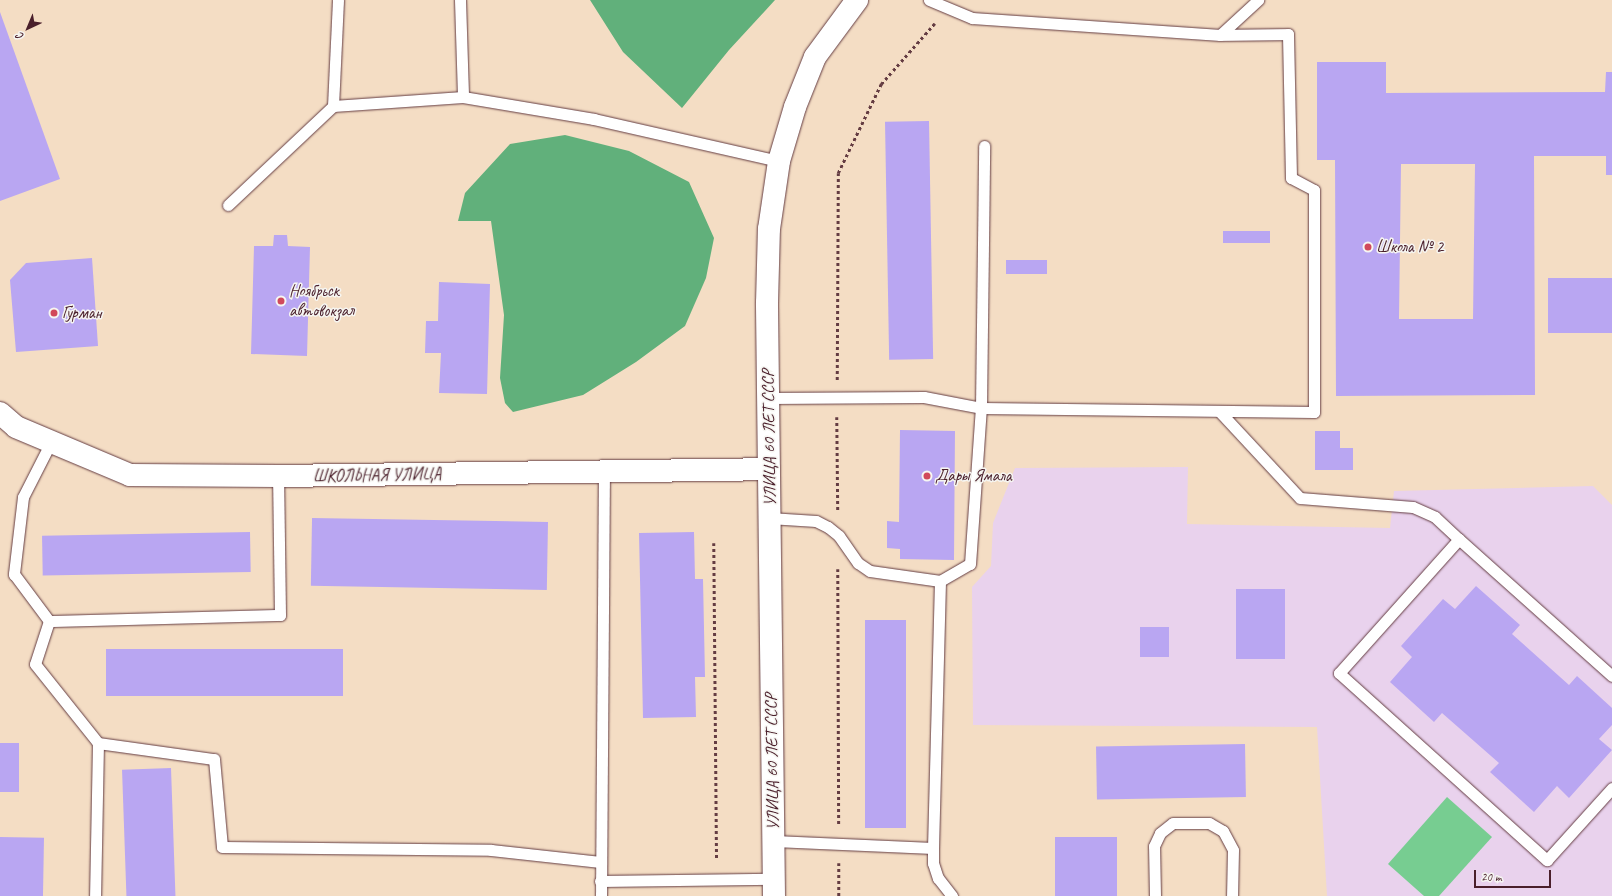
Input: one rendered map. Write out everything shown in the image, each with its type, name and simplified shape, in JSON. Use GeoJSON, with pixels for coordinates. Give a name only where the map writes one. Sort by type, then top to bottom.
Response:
{"type":"FeatureCollection","features":[{"type":"Feature","properties":{"kind":"main road","name":"УЛИЦА 60 ЛЕТ СССР"},"geometry":{"type":"LineString","coordinates":[[774,888],[767,303],[769,229],[779,161],[795,107],[815,57],[856,0]]}},
{"type":"Feature","properties":{"kind":"main road","name":"ШКОЛЬНАЯ УЛИЦА"},"geometry":{"type":"LineString","coordinates":[[0,413],[16,427],[130,475],[278,476],[769,469]]}},
{"type":"Feature","properties":{"kind":"lane"},"geometry":{"type":"LineString","coordinates":[[333,106],[338,0]]}},
{"type":"Feature","properties":{"kind":"lane"},"geometry":{"type":"LineString","coordinates":[[460,0],[463,97]]}},
{"type":"Feature","properties":{"kind":"lane"},"geometry":{"type":"LineString","coordinates":[[768,398],[837,396],[924,397],[981,408],[1314,412],[1314,190],[1291,178],[1288,34],[1220,35],[972,18],[929,0]]}},
{"type":"Feature","properties":{"kind":"lane"},"geometry":{"type":"LineString","coordinates":[[1220,35],[1258,0]]}},
{"type":"Feature","properties":{"kind":"lane"},"geometry":{"type":"LineString","coordinates":[[228,206],[333,106],[463,97],[594,119],[779,161]]}},
{"type":"Feature","properties":{"kind":"lane"},"geometry":{"type":"LineString","coordinates":[[769,518],[816,522],[839,536],[858,563],[870,571],[940,581],[970,564],[981,408],[984,146]]}},
{"type":"Feature","properties":{"kind":"lane"},"geometry":{"type":"LineString","coordinates":[[1220,412],[1300,498],[1413,507],[1435,517],[1612,676]]}},
{"type":"Feature","properties":{"kind":"lane"},"geometry":{"type":"LineString","coordinates":[[49,621],[14,574],[23,497],[51,442]]}},
{"type":"Feature","properties":{"kind":"lane"},"geometry":{"type":"LineString","coordinates":[[601,896],[600,862],[604,472]]}},
{"type":"Feature","properties":{"kind":"lane"},"geometry":{"type":"LineString","coordinates":[[49,621],[280,616],[278,476]]}},
{"type":"Feature","properties":{"kind":"lane"},"geometry":{"type":"LineString","coordinates":[[1459,539],[1339,673],[1548,860],[1612,788]]}},
{"type":"Feature","properties":{"kind":"lane"},"geometry":{"type":"LineString","coordinates":[[940,581],[933,863],[938,878],[952,896]]}},
{"type":"Feature","properties":{"kind":"lane"},"geometry":{"type":"LineString","coordinates":[[49,621],[35,664],[98,743],[96,896]]}},
{"type":"Feature","properties":{"kind":"lane"},"geometry":{"type":"LineString","coordinates":[[98,743],[214,758],[222,847],[491,850],[600,862]]}},
{"type":"Feature","properties":{"kind":"lane"},"geometry":{"type":"LineString","coordinates":[[1155,896],[1154,846],[1160,833],[1173,823],[1209,823],[1223,831],[1233,850],[1232,896]]}},
{"type":"Feature","properties":{"kind":"lane"},"geometry":{"type":"LineString","coordinates":[[774,842],[933,848]]}},
{"type":"Feature","properties":{"kind":"lane"},"geometry":{"type":"LineString","coordinates":[[600,881],[725,879],[774,888]]}},
{"type":"Feature","properties":{"kind":"path"},"geometry":{"type":"LineString","coordinates":[[839,896],[839,536],[837,396],[838,173],[881,84],[949,8]]}},
{"type":"Feature","properties":{"kind":"path"},"geometry":{"type":"LineString","coordinates":[[714,543],[716,857],[725,879]]}},
{"type":"Feature","properties":{"kind":"shaded area"},"geometry":{"type":"Polygon","coordinates":[[[1188,467],[1187,524],[1390,528],[1394,491],[1593,486],[1612,505],[1612,896],[1327,896],[1317,727],[973,725],[972,587],[991,566],[993,523],[1015,468],[1188,467]]]}},
{"type":"Feature","properties":{"kind":"green space"},"geometry":{"type":"Polygon","coordinates":[[[590,0],[775,0],[729,50],[682,108],[623,52],[590,0]]]}},
{"type":"Feature","properties":{"kind":"green space"},"geometry":{"type":"Polygon","coordinates":[[[565,135],[629,151],[689,182],[714,238],[706,278],[685,326],[636,362],[583,395],[513,412],[505,403],[500,378],[504,315],[491,221],[458,221],[465,193],[510,144],[565,135]]]}},
{"type":"Feature","properties":{"kind":"green space"},"geometry":{"type":"Polygon","coordinates":[[[1447,797],[1492,837],[1439,896],[1424,896],[1388,864],[1447,797]]]}},
{"type":"Feature","properties":{"kind":"building"},"geometry":{"type":"Polygon","coordinates":[[[0,12],[60,179],[0,201],[0,12]]]}},
{"type":"Feature","properties":{"kind":"building","name":"Школа № 2"},"geometry":{"type":"Polygon","coordinates":[[[1317,62],[1386,62],[1386,93],[1605,92],[1606,72],[1612,72],[1612,175],[1606,175],[1606,156],[1534,156],[1535,395],[1336,396],[1335,160],[1317,160],[1317,62]],[[1401,164],[1399,319],[1473,319],[1475,164],[1401,164]]]}},
{"type":"Feature","properties":{"kind":"building"},"geometry":{"type":"Polygon","coordinates":[[[929,121],[933,359],[889,360],[885,122],[929,121]]]}},
{"type":"Feature","properties":{"kind":"building"},"geometry":{"type":"Polygon","coordinates":[[[1223,231],[1270,231],[1270,243],[1223,243],[1223,231]]]}},
{"type":"Feature","properties":{"kind":"building","name":"Ноябрьск автовокзал"},"geometry":{"type":"Polygon","coordinates":[[[274,235],[287,235],[288,246],[310,247],[307,356],[251,354],[254,246],[273,246],[274,235]]]}},
{"type":"Feature","properties":{"kind":"building","name":"Гурман"},"geometry":{"type":"Polygon","coordinates":[[[92,258],[98,346],[16,352],[10,280],[26,263],[92,258]]]}},
{"type":"Feature","properties":{"kind":"building"},"geometry":{"type":"Polygon","coordinates":[[[1006,260],[1047,260],[1047,274],[1006,274],[1006,260]]]}},
{"type":"Feature","properties":{"kind":"building"},"geometry":{"type":"Polygon","coordinates":[[[1548,278],[1612,278],[1612,333],[1548,333],[1548,278]]]}},
{"type":"Feature","properties":{"kind":"building"},"geometry":{"type":"Polygon","coordinates":[[[439,282],[490,284],[487,394],[439,393],[441,353],[425,353],[426,321],[438,321],[439,282]]]}},
{"type":"Feature","properties":{"kind":"building","name":"Дары Ямала"},"geometry":{"type":"Polygon","coordinates":[[[900,430],[955,431],[954,560],[900,559],[900,549],[887,548],[887,521],[899,522],[900,430]]]}},
{"type":"Feature","properties":{"kind":"building"},"geometry":{"type":"Polygon","coordinates":[[[1315,431],[1340,431],[1340,448],[1353,448],[1353,470],[1315,470],[1315,431]]]}},
{"type":"Feature","properties":{"kind":"building"},"geometry":{"type":"Polygon","coordinates":[[[312,518],[548,522],[547,590],[311,586],[312,518]]]}},
{"type":"Feature","properties":{"kind":"building"},"geometry":{"type":"Polygon","coordinates":[[[250,532],[251,572],[43,576],[42,536],[250,532]]]}},
{"type":"Feature","properties":{"kind":"building"},"geometry":{"type":"Polygon","coordinates":[[[694,532],[695,579],[703,579],[705,677],[695,677],[696,717],[643,718],[639,533],[694,532]]]}},
{"type":"Feature","properties":{"kind":"building"},"geometry":{"type":"Polygon","coordinates":[[[1476,586],[1520,625],[1512,634],[1569,685],[1577,676],[1612,708],[1612,725],[1599,739],[1612,750],[1569,798],[1557,786],[1534,812],[1490,772],[1499,763],[1442,713],[1434,722],[1390,682],[1412,657],[1401,646],[1443,599],[1455,609],[1476,586]]]}},
{"type":"Feature","properties":{"kind":"building"},"geometry":{"type":"Polygon","coordinates":[[[1236,589],[1285,589],[1285,659],[1236,659],[1236,589]]]}},
{"type":"Feature","properties":{"kind":"building"},"geometry":{"type":"Polygon","coordinates":[[[865,620],[906,620],[906,828],[865,828],[865,620]]]}},
{"type":"Feature","properties":{"kind":"building"},"geometry":{"type":"Polygon","coordinates":[[[1140,627],[1169,627],[1169,657],[1140,657],[1140,627]]]}},
{"type":"Feature","properties":{"kind":"building"},"geometry":{"type":"Polygon","coordinates":[[[106,649],[343,649],[343,696],[106,696],[106,649]]]}},
{"type":"Feature","properties":{"kind":"building"},"geometry":{"type":"Polygon","coordinates":[[[0,743],[19,743],[19,792],[0,792],[0,743]]]}},
{"type":"Feature","properties":{"kind":"building"},"geometry":{"type":"Polygon","coordinates":[[[1245,744],[1246,797],[1097,800],[1096,747],[1245,744]]]}},
{"type":"Feature","properties":{"kind":"building"},"geometry":{"type":"Polygon","coordinates":[[[171,768],[175,896],[126,896],[122,770],[171,768]]]}},
{"type":"Feature","properties":{"kind":"building"},"geometry":{"type":"Polygon","coordinates":[[[0,837],[44,838],[43,896],[0,896],[0,837]]]}},
{"type":"Feature","properties":{"kind":"building"},"geometry":{"type":"Polygon","coordinates":[[[1055,837],[1117,837],[1117,896],[1055,896],[1055,837]]]}},
{"type":"Feature","properties":{"kind":"place","name":"Школа № 2"},"geometry":{"type":"Point","coordinates":[1368,247]}},
{"type":"Feature","properties":{"kind":"place","name":"Ноябрьск автовокзал"},"geometry":{"type":"Point","coordinates":[281,301]}},
{"type":"Feature","properties":{"kind":"place","name":"Гурман"},"geometry":{"type":"Point","coordinates":[54,313]}},
{"type":"Feature","properties":{"kind":"place","name":"Дары Ямала"},"geometry":{"type":"Point","coordinates":[927,476]}}]}
